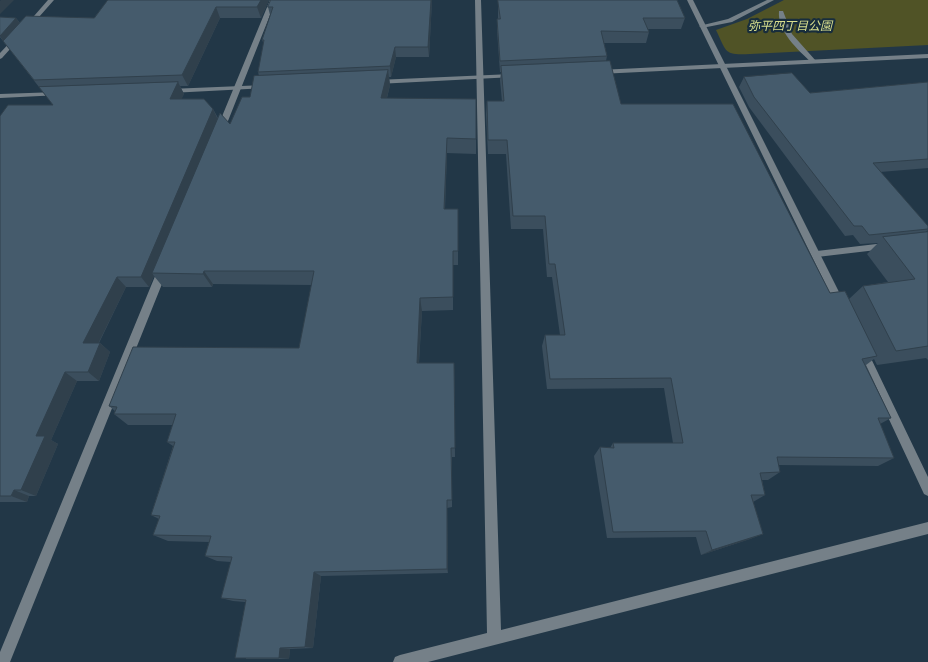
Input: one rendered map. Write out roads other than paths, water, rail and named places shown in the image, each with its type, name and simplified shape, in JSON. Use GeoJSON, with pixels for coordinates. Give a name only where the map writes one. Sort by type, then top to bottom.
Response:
{"type":"FeatureCollection","features":[{"type":"Feature","properties":{"kind":"street"},"geometry":{"type":"LineString","coordinates":[[26,29],[51,0]]}},
{"type":"Feature","properties":{"kind":"street"},"geometry":{"type":"LineString","coordinates":[[214,144],[273,0]]}},
{"type":"Feature","properties":{"kind":"street"},"geometry":{"type":"LineString","coordinates":[[478,0],[494,637]]}},
{"type":"Feature","properties":{"kind":"street"},"geometry":{"type":"LineString","coordinates":[[690,0],[846,315]]}},
{"type":"Feature","properties":{"kind":"street"},"geometry":{"type":"LineString","coordinates":[[702,26],[730,21],[772,0]]}},
{"type":"Feature","properties":{"kind":"street"},"geometry":{"type":"LineString","coordinates":[[781,12],[783,24],[789,35],[814,62]]}},
{"type":"Feature","properties":{"kind":"street"},"geometry":{"type":"LineString","coordinates":[[0,57],[19,36]]}},
{"type":"Feature","properties":{"kind":"street"},"geometry":{"type":"LineString","coordinates":[[586,73],[928,56]]}},
{"type":"Feature","properties":{"kind":"street"},"geometry":{"type":"LineString","coordinates":[[373,82],[518,76]]}},
{"type":"Feature","properties":{"kind":"street"},"geometry":{"type":"LineString","coordinates":[[159,91],[276,87]]}},
{"type":"Feature","properties":{"kind":"street"},"geometry":{"type":"LineString","coordinates":[[0,96],[71,94]]}},
{"type":"Feature","properties":{"kind":"street"},"geometry":{"type":"LineString","coordinates":[[817,254],[891,246]]}},
{"type":"Feature","properties":{"kind":"street"},"geometry":{"type":"LineString","coordinates":[[3,662],[169,255]]}},
{"type":"Feature","properties":{"kind":"street"},"geometry":{"type":"LineString","coordinates":[[858,342],[928,490]]}},
{"type":"Feature","properties":{"kind":"street"},"geometry":{"type":"LineString","coordinates":[[400,662],[928,528]]}},
{"type":"Feature","properties":{"kind":"park label","name":"弥平四丁目公園"},"geometry":{"type":"Point","coordinates":[790,26]}}]}
